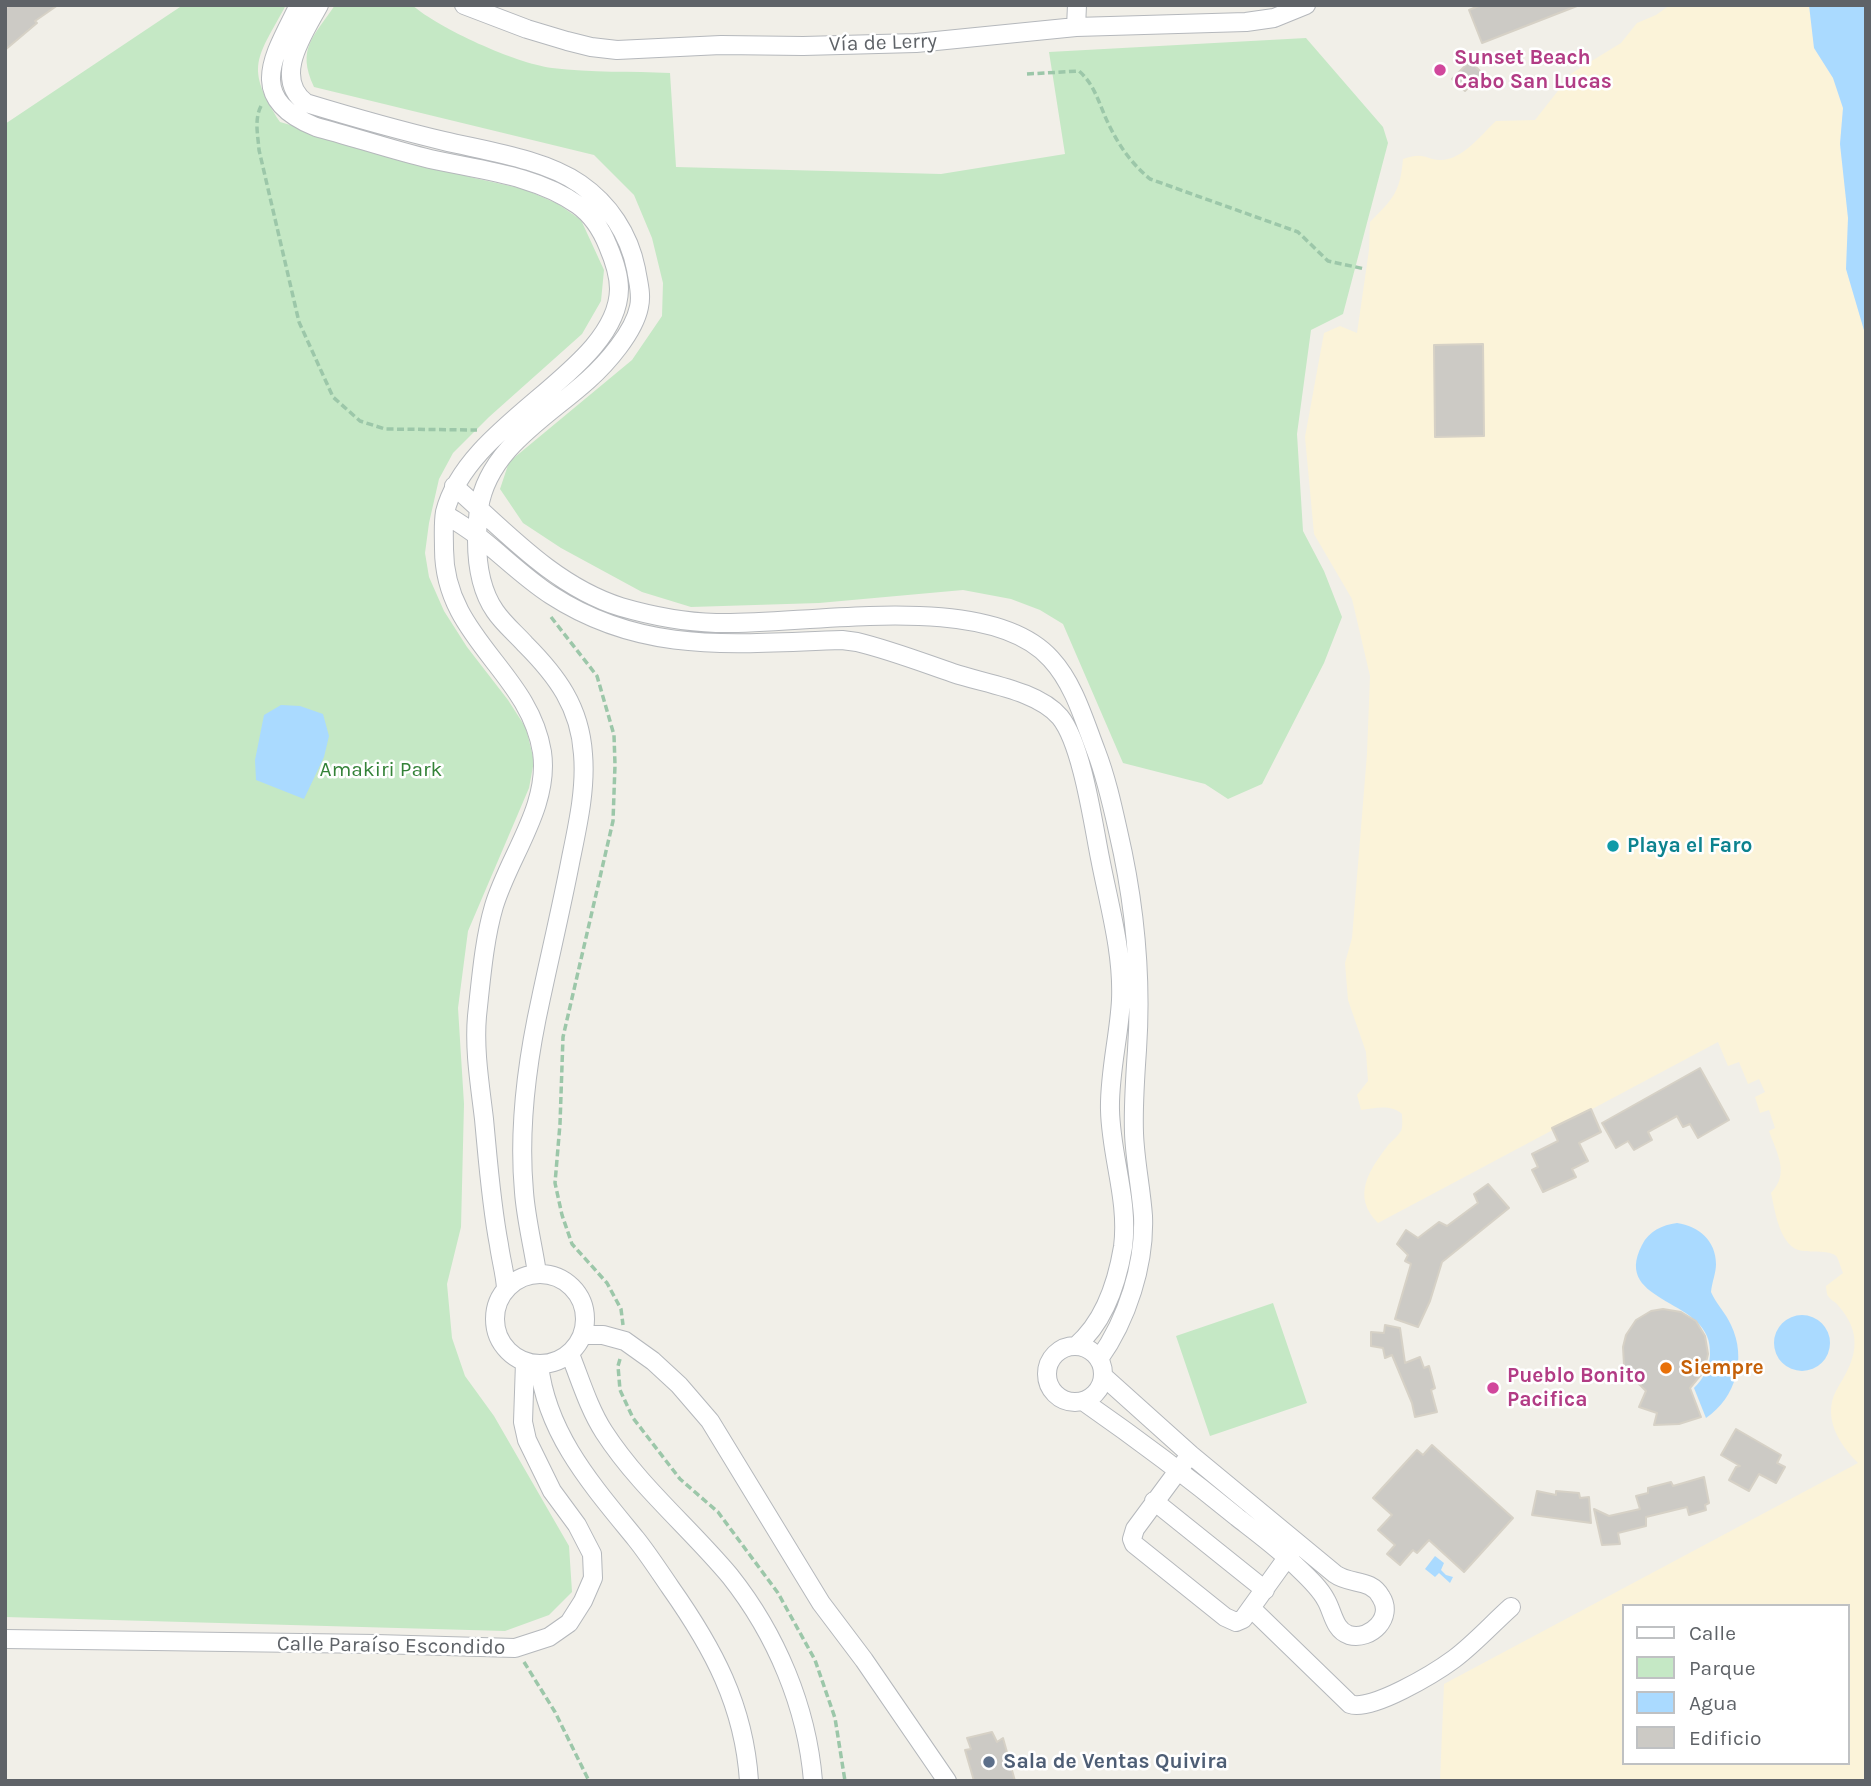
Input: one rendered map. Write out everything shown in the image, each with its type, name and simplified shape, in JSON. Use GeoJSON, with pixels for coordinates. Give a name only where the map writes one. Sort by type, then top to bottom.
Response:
{"type":"FeatureCollection","features":[{"type":"Feature","properties":{"kind":"street"},"geometry":{"type":"LineString","coordinates":[[299,5],[276,53],[270,77],[274,92],[286,111],[301,121],[425,157],[524,180],[561,194],[581,207],[596,224],[617,271],[620,291],[614,313],[595,346],[500,430],[477,454],[454,486],[445,514],[444,566],[457,609],[492,660],[514,685],[528,709],[537,733],[543,762],[543,778],[530,823],[493,910],[477,1020],[478,1078],[506,1288]]}},
{"type":"Feature","properties":{"kind":"street"},"geometry":{"type":"LineString","coordinates":[[319,5],[294,52],[290,73],[298,96],[306,103],[374,124],[514,158],[563,174],[578,182],[611,213],[630,246],[640,290],[639,306],[634,320],[605,363],[501,455],[486,482],[480,508],[479,569],[489,599],[495,611],[544,662],[562,686],[579,723],[584,759],[579,822],[529,1059],[525,1097],[522,1167],[524,1197],[537,1273]]}},
{"type":"Feature","properties":{"kind":"street","name":"Vía de Lerry"},"geometry":{"type":"LineString","coordinates":[[464,5],[567,41],[617,50],[720,45],[916,43],[1076,27],[1246,22],[1274,18],[1306,5]]}},
{"type":"Feature","properties":{"kind":"street"},"geometry":{"type":"LineString","coordinates":[[1076,27],[1077,5]]}},
{"type":"Feature","properties":{"kind":"street"},"geometry":{"type":"LineString","coordinates":[[454,486],[510,539],[584,592],[617,606],[681,621],[716,623],[954,618],[998,626],[1019,634],[1050,657],[1075,698],[1104,770],[1126,865],[1138,947],[1139,1019],[1133,1117],[1143,1214],[1142,1244],[1135,1279],[1101,1367],[1097,1392],[1075,1403],[1058,1397],[1052,1390],[1047,1373],[1048,1364],[1059,1350],[1076,1346],[1085,1348],[1101,1367],[1185,1462],[1292,1551],[1341,1579],[1366,1583],[1375,1589],[1382,1597],[1385,1608],[1385,1617],[1380,1625],[1361,1634],[1345,1633],[1339,1628],[1318,1588],[1292,1551]]}},
{"type":"Feature","properties":{"kind":"street"},"geometry":{"type":"LineString","coordinates":[[445,514],[479,536],[541,588],[606,624],[685,642],[732,644],[842,640],[872,645],[1016,691],[1042,703],[1059,716],[1074,741],[1091,808],[1120,967],[1121,999],[1110,1111],[1124,1208],[1122,1248],[1114,1283],[1098,1321],[1076,1346]]}},
{"type":"Feature","properties":{"kind":"street"},"geometry":{"type":"LineString","coordinates":[[531,1364],[561,1360],[570,1354],[583,1335],[583,1305],[566,1282],[552,1275],[537,1273],[515,1281],[506,1288],[498,1301],[496,1330],[507,1349],[531,1364],[565,1445],[590,1482],[637,1541],[701,1632],[717,1660],[743,1728],[749,1781]]}},
{"type":"Feature","properties":{"kind":"street"},"geometry":{"type":"LineString","coordinates":[[583,1335],[603,1335],[625,1341],[653,1361],[679,1385],[710,1420],[821,1603],[864,1660],[947,1781]]}},
{"type":"Feature","properties":{"kind":"street"},"geometry":{"type":"LineString","coordinates":[[570,1354],[602,1429],[624,1461],[729,1575],[750,1604],[778,1653],[795,1696],[811,1761],[813,1781]]}},
{"type":"Feature","properties":{"kind":"street","name":"Calle Paraíso Escondido"},"geometry":{"type":"LineString","coordinates":[[5,1639],[515,1648],[549,1637],[569,1623],[583,1601],[593,1578],[592,1554],[587,1541],[552,1491],[527,1440],[523,1422],[531,1364]]}},
{"type":"Feature","properties":{"kind":"street"},"geometry":{"type":"LineString","coordinates":[[1083,1401],[1185,1462]]}},
{"type":"Feature","properties":{"kind":"street"},"geometry":{"type":"LineString","coordinates":[[1185,1462],[1135,1528],[1132,1535],[1135,1544],[1225,1617],[1236,1622],[1243,1619],[1292,1551]]}},
{"type":"Feature","properties":{"kind":"street"},"geometry":{"type":"LineString","coordinates":[[1154,1502],[1265,1590]]}},
{"type":"Feature","properties":{"kind":"street"},"geometry":{"type":"LineString","coordinates":[[1251,1608],[1350,1704],[1357,1707],[1376,1701],[1434,1672],[1455,1658],[1511,1607]]}},
{"type":"Feature","properties":{"kind":"path"},"geometry":{"type":"LineString","coordinates":[[1027,74],[1079,71],[1090,80],[1109,126],[1133,165],[1150,179],[1298,232],[1328,261],[1365,269]]}},
{"type":"Feature","properties":{"kind":"path"},"geometry":{"type":"LineString","coordinates":[[274,92],[263,102],[258,113],[260,150],[299,322],[333,397],[360,421],[385,429],[500,430]]}},
{"type":"Feature","properties":{"kind":"path"},"geometry":{"type":"LineString","coordinates":[[541,588],[546,610],[597,676],[614,735],[613,821],[563,1037],[555,1182],[572,1244],[607,1283],[621,1309],[625,1341]]}},
{"type":"Feature","properties":{"kind":"path"},"geometry":{"type":"LineString","coordinates":[[515,1648],[555,1712],[589,1781]]}},
{"type":"Feature","properties":{"kind":"green space","name":"Amakiri Park"},"geometry":{"type":"Polygon","coordinates":[[[183,5],[286,5],[262,51],[258,75],[280,122],[474,178],[524,189],[558,204],[581,220],[604,270],[601,301],[582,334],[453,453],[439,479],[425,553],[429,577],[444,611],[526,728],[534,761],[529,788],[468,931],[458,1008],[464,1104],[461,1227],[447,1284],[452,1338],[465,1376],[494,1416],[569,1546],[572,1592],[549,1615],[505,1631],[5,1617],[5,124],[183,5]]]}},
{"type":"Feature","properties":{"kind":"green space"},"geometry":{"type":"Polygon","coordinates":[[[335,5],[412,5],[440,24],[479,44],[537,65],[596,71],[670,73],[676,167],[941,174],[1065,154],[1049,52],[1306,38],[1383,127],[1388,143],[1343,314],[1311,330],[1297,434],[1303,531],[1324,571],[1342,617],[1324,663],[1262,784],[1228,799],[1205,784],[1123,763],[1063,624],[1040,610],[1011,599],[963,590],[819,603],[691,607],[642,592],[561,548],[523,523],[500,489],[509,462],[632,360],[662,316],[663,283],[652,238],[634,195],[594,155],[314,87],[309,74],[307,52],[314,35],[335,5]]]}},
{"type":"Feature","properties":{"kind":"green space"},"geometry":{"type":"Polygon","coordinates":[[[1273,1303],[1307,1403],[1210,1436],[1176,1336],[1273,1303]]]}},
{"type":"Feature","properties":{"kind":"sand","name":"Playa el Faro"},"geometry":{"type":"Polygon","coordinates":[[[1670,5],[1809,5],[1814,48],[1833,78],[1843,108],[1840,144],[1848,218],[1846,269],[1866,337],[1866,1781],[1440,1781],[1444,1684],[1858,1463],[1839,1439],[1831,1411],[1832,1401],[1854,1351],[1850,1322],[1826,1290],[1826,1286],[1843,1273],[1834,1254],[1799,1250],[1784,1237],[1771,1193],[1777,1186],[1781,1171],[1769,1131],[1775,1128],[1769,1110],[1760,1113],[1755,1097],[1765,1092],[1759,1079],[1748,1084],[1739,1062],[1728,1066],[1718,1042],[1378,1223],[1370,1213],[1364,1193],[1370,1173],[1401,1131],[1402,1114],[1388,1108],[1361,1110],[1357,1095],[1368,1081],[1366,1052],[1348,1000],[1345,963],[1352,938],[1367,754],[1370,676],[1352,599],[1314,534],[1305,437],[1324,333],[1340,326],[1357,333],[1369,250],[1370,222],[1385,207],[1398,187],[1403,159],[1421,156],[1436,160],[1450,159],[1472,145],[1496,121],[1535,120],[1572,73],[1621,43],[1637,23],[1670,5]]]}},
{"type":"Feature","properties":{"kind":"water"},"geometry":{"type":"Polygon","coordinates":[[[1809,5],[1866,5],[1866,337],[1846,269],[1848,218],[1840,144],[1843,108],[1833,78],[1814,48],[1809,5]]]}},
{"type":"Feature","properties":{"kind":"water"},"geometry":{"type":"Polygon","coordinates":[[[281,705],[300,706],[323,714],[329,736],[324,757],[304,799],[256,780],[255,760],[264,715],[281,705]]]}},
{"type":"Feature","properties":{"kind":"water"},"geometry":{"type":"Polygon","coordinates":[[[1677,1223],[1699,1231],[1713,1248],[1716,1264],[1711,1292],[1731,1325],[1738,1351],[1736,1376],[1731,1388],[1725,1400],[1706,1418],[1694,1388],[1703,1377],[1708,1364],[1710,1355],[1707,1336],[1697,1322],[1651,1291],[1640,1280],[1636,1265],[1642,1245],[1648,1236],[1661,1227],[1677,1223]]]}},
{"type":"Feature","properties":{"kind":"water"},"geometry":{"type":"Polygon","coordinates":[[[1802,1315],[1813,1317],[1822,1323],[1828,1332],[1828,1354],[1822,1363],[1813,1369],[1802,1371],[1791,1369],[1782,1363],[1776,1354],[1774,1343],[1776,1332],[1782,1323],[1791,1317],[1802,1315]]]}},
{"type":"Feature","properties":{"kind":"water"},"geometry":{"type":"Polygon","coordinates":[[[1435,1556],[1444,1563],[1441,1570],[1453,1577],[1450,1583],[1439,1573],[1435,1577],[1425,1569],[1435,1556]]]}},
{"type":"Feature","properties":{"kind":"building"},"geometry":{"type":"Polygon","coordinates":[[[10,5],[58,5],[35,21],[37,23],[5,50],[5,9],[10,5]]]}},
{"type":"Feature","properties":{"kind":"building"},"geometry":{"type":"Polygon","coordinates":[[[1481,5],[1577,6],[1482,43],[1469,10],[1481,5]]]}},
{"type":"Feature","properties":{"kind":"building"},"geometry":{"type":"Polygon","coordinates":[[[1470,61],[1482,73],[1465,91],[1452,79],[1470,61]]]}},
{"type":"Feature","properties":{"kind":"building"},"geometry":{"type":"Polygon","coordinates":[[[1483,344],[1484,436],[1435,437],[1434,345],[1483,344]]]}},
{"type":"Feature","properties":{"kind":"building"},"geometry":{"type":"Polygon","coordinates":[[[1700,1068],[1729,1120],[1698,1138],[1690,1124],[1683,1127],[1677,1116],[1648,1132],[1652,1140],[1634,1150],[1628,1141],[1616,1148],[1602,1123],[1700,1068]]]}},
{"type":"Feature","properties":{"kind":"building"},"geometry":{"type":"Polygon","coordinates":[[[1591,1109],[1601,1132],[1579,1143],[1588,1161],[1572,1169],[1576,1177],[1543,1192],[1532,1170],[1538,1167],[1532,1154],[1558,1141],[1552,1128],[1591,1109]]]}},
{"type":"Feature","properties":{"kind":"building"},"geometry":{"type":"Polygon","coordinates":[[[1488,1184],[1509,1208],[1442,1262],[1430,1301],[1418,1327],[1395,1319],[1411,1264],[1405,1261],[1408,1255],[1397,1244],[1406,1230],[1418,1238],[1439,1222],[1447,1226],[1478,1203],[1474,1194],[1488,1184]]]}},
{"type":"Feature","properties":{"kind":"building","name":"Siempre"},"geometry":{"type":"Polygon","coordinates":[[[1663,1309],[1681,1312],[1696,1321],[1705,1336],[1708,1354],[1704,1371],[1690,1388],[1701,1417],[1679,1424],[1654,1425],[1657,1413],[1639,1407],[1646,1391],[1624,1365],[1623,1347],[1626,1335],[1636,1320],[1651,1311],[1663,1309]]]}},
{"type":"Feature","properties":{"kind":"building"},"geometry":{"type":"Polygon","coordinates":[[[1385,1325],[1400,1328],[1405,1363],[1420,1357],[1424,1368],[1429,1366],[1435,1388],[1431,1390],[1437,1412],[1415,1417],[1392,1355],[1385,1358],[1383,1348],[1371,1346],[1371,1332],[1384,1333],[1385,1325]]]}},
{"type":"Feature","properties":{"kind":"building"},"geometry":{"type":"Polygon","coordinates":[[[1736,1429],[1781,1455],[1777,1463],[1785,1467],[1776,1483],[1759,1474],[1749,1491],[1729,1480],[1736,1467],[1740,1466],[1721,1455],[1736,1429]]]}},
{"type":"Feature","properties":{"kind":"building"},"geometry":{"type":"Polygon","coordinates":[[[1432,1445],[1513,1518],[1464,1572],[1429,1540],[1417,1553],[1413,1550],[1400,1565],[1387,1554],[1395,1545],[1378,1530],[1392,1515],[1373,1498],[1417,1450],[1423,1455],[1432,1445]]]}},
{"type":"Feature","properties":{"kind":"building"},"geometry":{"type":"Polygon","coordinates":[[[1704,1477],[1709,1503],[1705,1505],[1706,1510],[1689,1515],[1687,1507],[1646,1517],[1646,1526],[1618,1533],[1620,1544],[1602,1545],[1594,1509],[1609,1516],[1640,1509],[1636,1496],[1648,1493],[1648,1488],[1671,1482],[1673,1486],[1704,1477]]]}},
{"type":"Feature","properties":{"kind":"building"},"geometry":{"type":"Polygon","coordinates":[[[1537,1491],[1556,1495],[1556,1491],[1579,1493],[1580,1498],[1589,1497],[1591,1523],[1532,1515],[1537,1491]]]}},
{"type":"Feature","properties":{"kind":"building","name":"Sala de Ventas Quivira"},"geometry":{"type":"Polygon","coordinates":[[[992,1732],[997,1742],[1003,1738],[1015,1781],[974,1781],[965,1750],[971,1749],[967,1738],[992,1732]]]}},
{"type":"Feature","properties":{"kind":"place","name":"Sunset Beach Cabo San Lucas"},"geometry":{"type":"Point","coordinates":[1440,70]}},
{"type":"Feature","properties":{"kind":"place","name":"Playa el Faro"},"geometry":{"type":"Point","coordinates":[1613,846]}},
{"type":"Feature","properties":{"kind":"place","name":"Siempre"},"geometry":{"type":"Point","coordinates":[1666,1368]}},
{"type":"Feature","properties":{"kind":"place","name":"Pueblo Bonito Pacifica"},"geometry":{"type":"Point","coordinates":[1493,1388]}},
{"type":"Feature","properties":{"kind":"place","name":"Sala de Ventas Quivira"},"geometry":{"type":"Point","coordinates":[989,1762]}}]}
